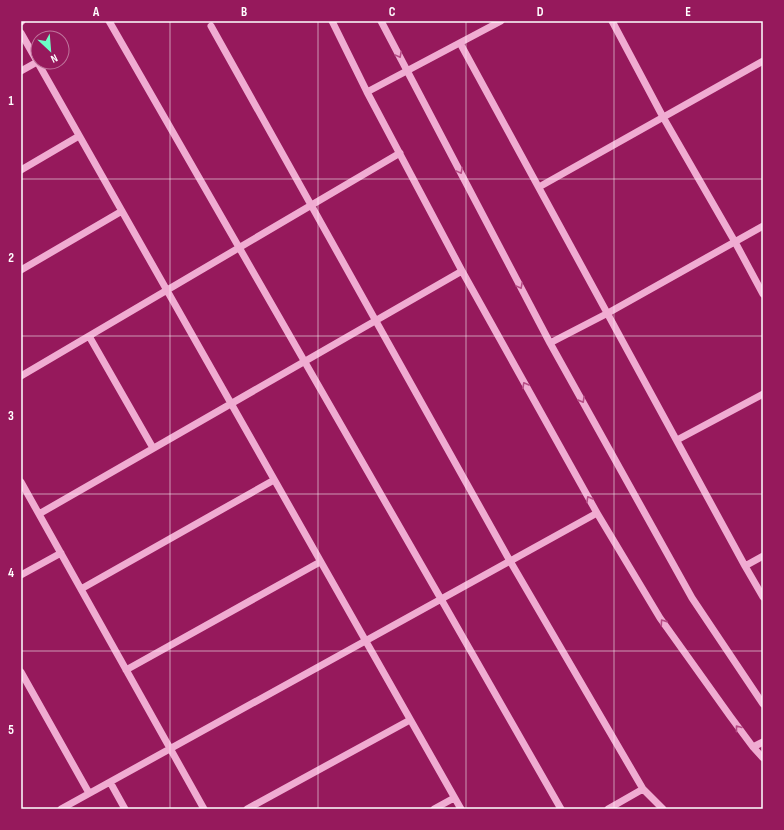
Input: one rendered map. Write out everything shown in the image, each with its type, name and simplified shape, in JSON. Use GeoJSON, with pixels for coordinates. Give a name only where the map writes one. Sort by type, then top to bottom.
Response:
{"type":"FeatureCollection","features":[{"type":"Feature","properties":{"kind":"street"},"geometry":{"type":"LineString","coordinates":[[109,21],[561,809]]}},
{"type":"Feature","properties":{"kind":"street"},"geometry":{"type":"LineString","coordinates":[[332,21],[367,92],[462,271],[597,513],[660,618],[730,716],[763,758]]}},
{"type":"Feature","properties":{"kind":"street"},"geometry":{"type":"LineString","coordinates":[[381,21],[550,343],[692,598],[763,704]]}},
{"type":"Feature","properties":{"kind":"street"},"geometry":{"type":"LineString","coordinates":[[367,92],[501,21]]}},
{"type":"Feature","properties":{"kind":"street"},"geometry":{"type":"LineString","coordinates":[[612,21],[663,117],[735,242],[763,294]]}},
{"type":"Feature","properties":{"kind":"street"},"geometry":{"type":"LineString","coordinates":[[212,26],[510,561],[643,789],[663,809]]}},
{"type":"Feature","properties":{"kind":"street"},"geometry":{"type":"LineString","coordinates":[[21,33],[30,49]]}},
{"type":"Feature","properties":{"kind":"street"},"geometry":{"type":"LineString","coordinates":[[460,43],[763,597]]}},
{"type":"Feature","properties":{"kind":"street"},"geometry":{"type":"LineString","coordinates":[[539,188],[763,61]]}},
{"type":"Feature","properties":{"kind":"street"},"geometry":{"type":"LineString","coordinates":[[21,71],[30,66]]}},
{"type":"Feature","properties":{"kind":"street"},"geometry":{"type":"LineString","coordinates":[[42,70],[461,809]]}},
{"type":"Feature","properties":{"kind":"street"},"geometry":{"type":"LineString","coordinates":[[21,170],[79,136]]}},
{"type":"Feature","properties":{"kind":"street"},"geometry":{"type":"LineString","coordinates":[[21,376],[400,153]]}},
{"type":"Feature","properties":{"kind":"street"},"geometry":{"type":"LineString","coordinates":[[21,270],[122,211]]}},
{"type":"Feature","properties":{"kind":"street"},"geometry":{"type":"LineString","coordinates":[[550,343],[608,313],[763,226]]}},
{"type":"Feature","properties":{"kind":"street"},"geometry":{"type":"LineString","coordinates":[[39,514],[462,271]]}},
{"type":"Feature","properties":{"kind":"street"},"geometry":{"type":"LineString","coordinates":[[89,336],[153,448]]}},
{"type":"Feature","properties":{"kind":"street"},"geometry":{"type":"LineString","coordinates":[[677,440],[763,394]]}},
{"type":"Feature","properties":{"kind":"street"},"geometry":{"type":"LineString","coordinates":[[81,589],[274,480]]}},
{"type":"Feature","properties":{"kind":"street"},"geometry":{"type":"LineString","coordinates":[[21,482],[204,809]]}},
{"type":"Feature","properties":{"kind":"street"},"geometry":{"type":"LineString","coordinates":[[60,809],[597,513]]}},
{"type":"Feature","properties":{"kind":"street"},"geometry":{"type":"LineString","coordinates":[[21,575],[61,553]]}},
{"type":"Feature","properties":{"kind":"street"},"geometry":{"type":"LineString","coordinates":[[745,566],[763,556]]}},
{"type":"Feature","properties":{"kind":"street"},"geometry":{"type":"LineString","coordinates":[[126,670],[320,562]]}},
{"type":"Feature","properties":{"kind":"street"},"geometry":{"type":"LineString","coordinates":[[21,672],[89,793]]}},
{"type":"Feature","properties":{"kind":"street"},"geometry":{"type":"LineString","coordinates":[[247,809],[410,720]]}},
{"type":"Feature","properties":{"kind":"street"},"geometry":{"type":"LineString","coordinates":[[753,747],[763,742]]}},
{"type":"Feature","properties":{"kind":"street"},"geometry":{"type":"LineString","coordinates":[[110,782],[125,809]]}},
{"type":"Feature","properties":{"kind":"street"},"geometry":{"type":"LineString","coordinates":[[608,809],[643,789]]}},
{"type":"Feature","properties":{"kind":"street"},"geometry":{"type":"LineString","coordinates":[[434,809],[454,798]]}}]}
